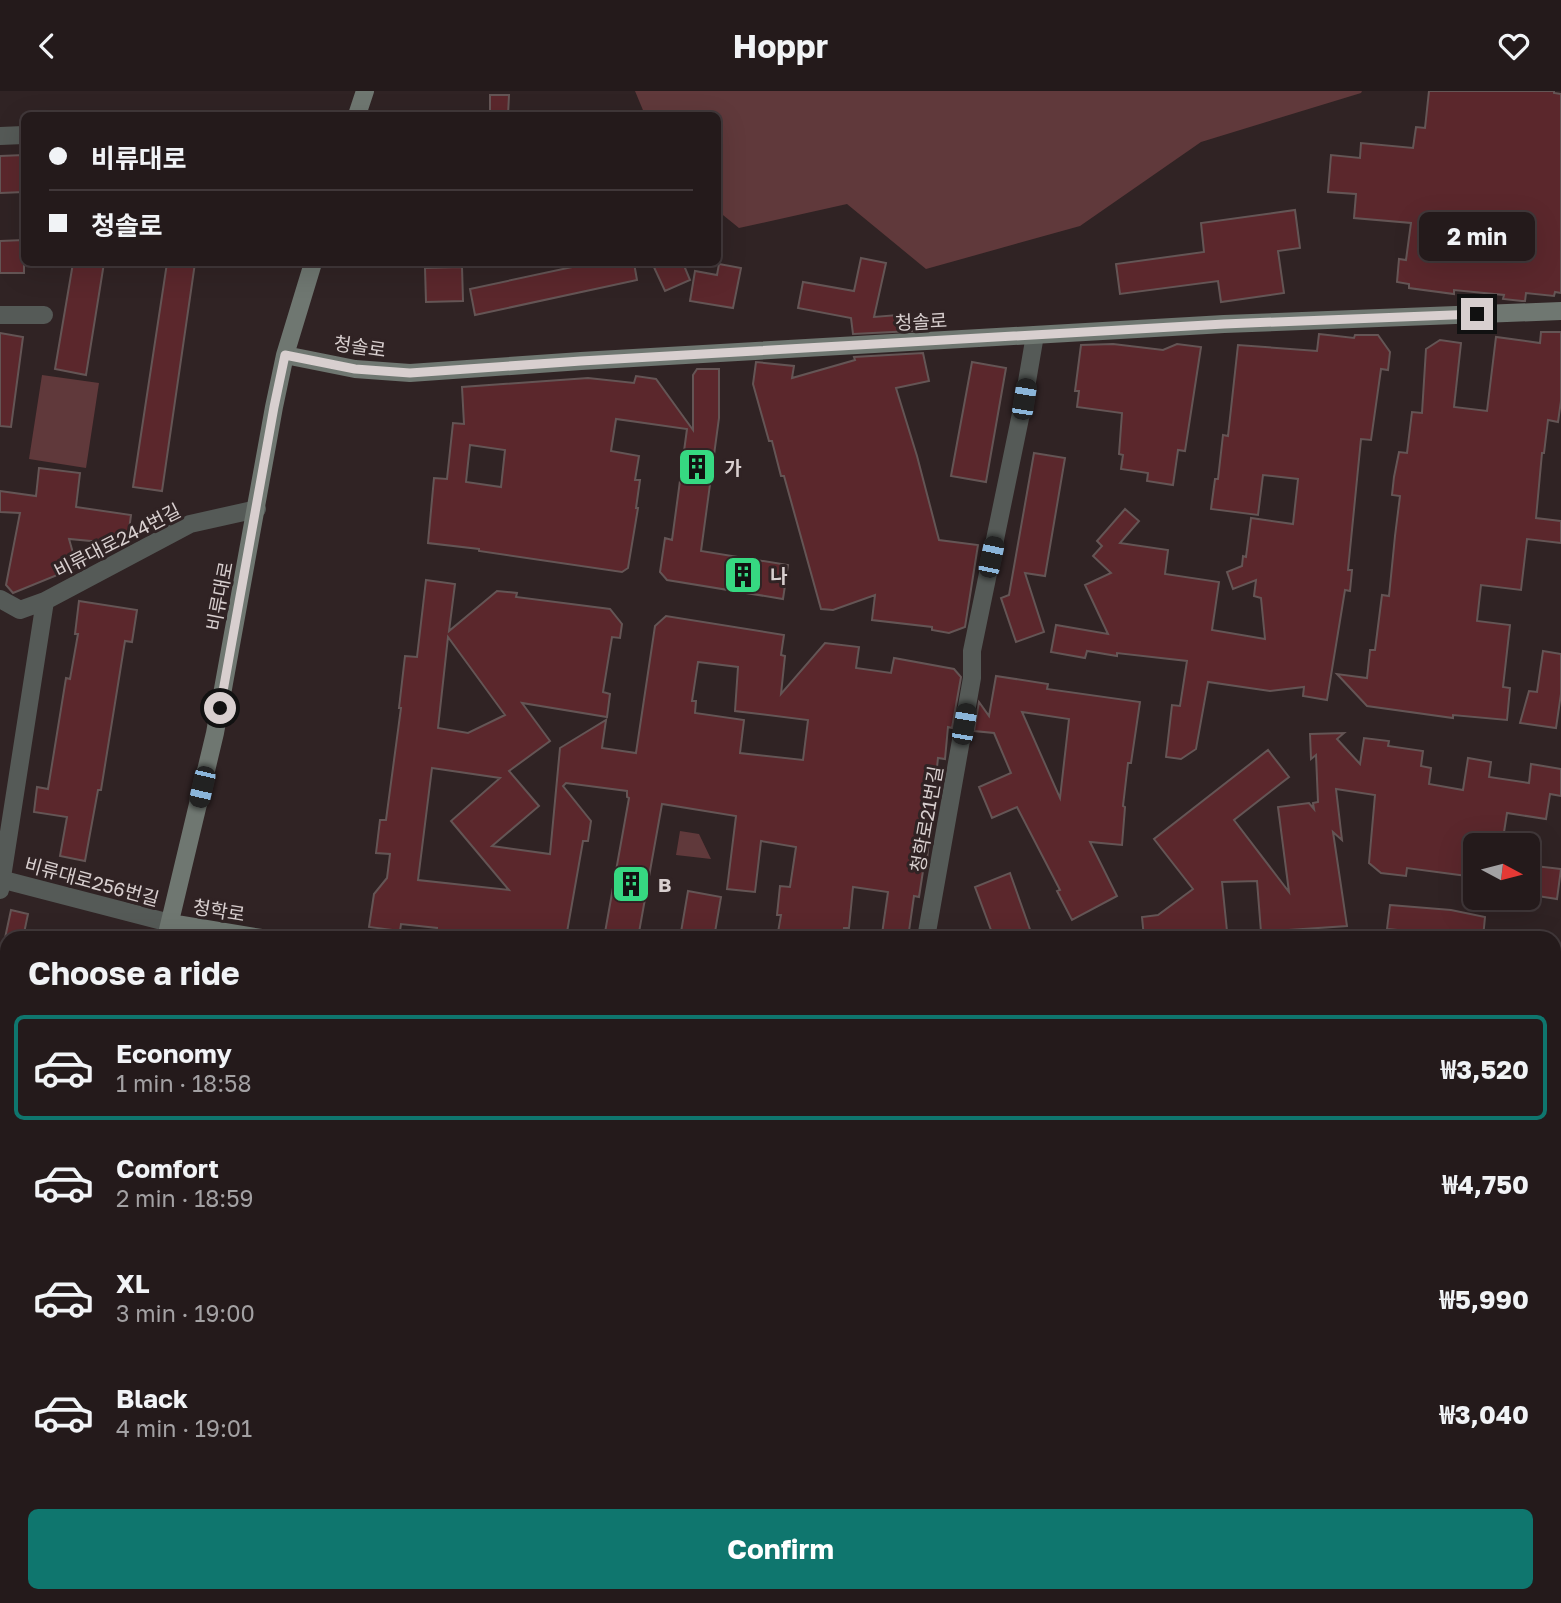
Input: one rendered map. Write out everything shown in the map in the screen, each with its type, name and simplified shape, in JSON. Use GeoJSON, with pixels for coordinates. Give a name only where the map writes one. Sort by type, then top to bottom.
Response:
{"type":"FeatureCollection","features":[{"type":"Feature","properties":{"kind":"street"},"geometry":{"type":"LineString","coordinates":[[358,112],[365,91]]}},
{"type":"Feature","properties":{"kind":"street"},"geometry":{"type":"LineString","coordinates":[[0,136],[21,135]]}},
{"type":"Feature","properties":{"kind":"street","name":"비류대로"},"geometry":{"type":"LineString","coordinates":[[168,931],[215,733],[285,355],[312,266]]}},
{"type":"Feature","properties":{"kind":"street","name":"청솔로"},"geometry":{"type":"LineString","coordinates":[[285,355],[355,369],[410,373],[1224,324],[1561,311]]}},
{"type":"Feature","properties":{"kind":"street"},"geometry":{"type":"LineString","coordinates":[[0,315],[44,315]]}},
{"type":"Feature","properties":{"kind":"street","name":"청학로21번길"},"geometry":{"type":"LineString","coordinates":[[927,931],[972,678],[972,651],[1035,335]]}},
{"type":"Feature","properties":{"kind":"street","name":"비류대로244번길"},"geometry":{"type":"LineString","coordinates":[[0,599],[20,610],[45,601],[190,524],[257,509]]}},
{"type":"Feature","properties":{"kind":"street","name":"비류대로256번길"},"geometry":{"type":"LineString","coordinates":[[45,601],[1,883],[168,931]]}},
{"type":"Feature","properties":{"kind":"shaded area"},"geometry":{"type":"Polygon","coordinates":[[[635,91],[1362,91],[1201,142],[1080,226],[926,269],[847,204],[739,228],[721,213],[721,112],[644,112],[635,91]]]}},
{"type":"Feature","properties":{"kind":"shaded area"},"geometry":{"type":"Polygon","coordinates":[[[42,375],[99,383],[86,468],[29,459],[42,375]]]}},
{"type":"Feature","properties":{"kind":"shaded area"},"geometry":{"type":"Polygon","coordinates":[[[680,831],[699,834],[711,859],[676,855],[680,831]]]}},
{"type":"Feature","properties":{"kind":"building"},"geometry":{"type":"Polygon","coordinates":[[[1429,91],[1554,91],[1561,94],[1561,293],[1555,292],[1554,296],[1526,293],[1525,301],[1522,301],[1503,299],[1504,295],[1454,290],[1454,294],[1409,288],[1409,284],[1397,282],[1399,259],[1406,260],[1411,223],[1354,218],[1356,194],[1328,192],[1331,155],[1360,158],[1361,143],[1413,148],[1416,127],[1425,128],[1429,91]]]}},
{"type":"Feature","properties":{"kind":"building"},"geometry":{"type":"Polygon","coordinates":[[[490,95],[509,95],[508,112],[490,112],[490,95]]]}},
{"type":"Feature","properties":{"kind":"building"},"geometry":{"type":"Polygon","coordinates":[[[21,155],[21,192],[0,193],[0,156],[21,155]]]}},
{"type":"Feature","properties":{"kind":"building"},"geometry":{"type":"Polygon","coordinates":[[[1295,210],[1300,248],[1278,251],[1284,293],[1221,302],[1218,281],[1120,294],[1116,264],[1204,252],[1201,223],[1295,210]]]}},
{"type":"Feature","properties":{"kind":"building"},"geometry":{"type":"Polygon","coordinates":[[[21,240],[21,266],[24,266],[24,273],[0,273],[0,241],[21,240]]]}},
{"type":"Feature","properties":{"kind":"building"},"geometry":{"type":"Polygon","coordinates":[[[861,258],[886,263],[874,317],[910,314],[912,331],[853,334],[851,318],[798,308],[803,282],[854,291],[861,258]]]}},
{"type":"Feature","properties":{"kind":"building"},"geometry":{"type":"Polygon","coordinates":[[[721,264],[741,268],[733,308],[690,301],[695,271],[717,275],[721,264]]]}},
{"type":"Feature","properties":{"kind":"building"},"geometry":{"type":"Polygon","coordinates":[[[72,266],[104,266],[86,375],[55,369],[72,266]]]}},
{"type":"Feature","properties":{"kind":"building"},"geometry":{"type":"Polygon","coordinates":[[[167,266],[195,266],[162,491],[133,487],[167,266]]]}},
{"type":"Feature","properties":{"kind":"building"},"geometry":{"type":"Polygon","coordinates":[[[577,266],[635,266],[637,280],[475,315],[470,289],[577,266]]]}},
{"type":"Feature","properties":{"kind":"building"},"geometry":{"type":"Polygon","coordinates":[[[653,266],[684,266],[690,280],[665,291],[653,266]]]}},
{"type":"Feature","properties":{"kind":"building"},"geometry":{"type":"Polygon","coordinates":[[[462,267],[463,301],[426,302],[425,268],[462,267]]]}},
{"type":"Feature","properties":{"kind":"building"},"geometry":{"type":"Polygon","coordinates":[[[1541,332],[1561,332],[1561,401],[1558,422],[1548,420],[1536,518],[1561,521],[1561,543],[1527,539],[1521,590],[1481,585],[1477,621],[1510,625],[1503,687],[1510,688],[1507,720],[1453,715],[1453,718],[1367,706],[1337,674],[1367,678],[1370,650],[1375,650],[1382,595],[1389,596],[1400,496],[1392,495],[1394,477],[1399,452],[1407,453],[1412,412],[1422,413],[1426,349],[1440,340],[1461,343],[1454,407],[1487,411],[1496,337],[1540,343],[1541,332]]]}},
{"type":"Feature","properties":{"kind":"building"},"geometry":{"type":"Polygon","coordinates":[[[0,333],[23,337],[11,427],[0,426],[0,333]]]}},
{"type":"Feature","properties":{"kind":"building"},"geometry":{"type":"Polygon","coordinates":[[[1319,334],[1354,338],[1355,335],[1378,335],[1390,352],[1388,370],[1381,369],[1371,440],[1361,439],[1348,570],[1352,570],[1350,591],[1345,590],[1327,700],[1303,696],[1304,687],[1270,691],[1208,682],[1196,749],[1181,759],[1166,757],[1172,705],[1180,706],[1187,661],[1087,651],[1085,658],[1051,652],[1056,625],[1108,634],[1085,585],[1111,573],[1093,556],[1102,546],[1097,541],[1125,509],[1139,521],[1120,543],[1168,550],[1165,574],[1219,582],[1212,630],[1265,639],[1261,598],[1254,596],[1256,580],[1233,589],[1227,572],[1242,566],[1243,556],[1246,557],[1251,518],[1293,524],[1298,479],[1263,475],[1258,515],[1211,509],[1215,479],[1218,479],[1223,435],[1228,436],[1238,345],[1317,351],[1319,334]]]}},
{"type":"Feature","properties":{"kind":"building"},"geometry":{"type":"Polygon","coordinates":[[[1113,344],[1163,350],[1177,344],[1201,347],[1185,451],[1178,450],[1173,485],[1147,481],[1148,473],[1121,469],[1123,455],[1119,454],[1122,413],[1077,407],[1079,391],[1075,391],[1081,345],[1113,344]]]}},
{"type":"Feature","properties":{"kind":"building"},"geometry":{"type":"Polygon","coordinates":[[[923,353],[929,381],[896,388],[939,540],[978,545],[965,627],[949,633],[932,630],[932,627],[872,620],[875,595],[833,610],[821,609],[784,476],[781,476],[772,441],[769,441],[753,384],[756,362],[794,366],[792,378],[855,360],[854,357],[923,353]]]}},
{"type":"Feature","properties":{"kind":"building"},"geometry":{"type":"Polygon","coordinates":[[[972,362],[1006,368],[986,482],[951,476],[972,362]]]}},
{"type":"Feature","properties":{"kind":"building"},"geometry":{"type":"Polygon","coordinates":[[[697,369],[719,369],[719,418],[701,551],[788,565],[783,599],[667,580],[660,572],[665,538],[672,540],[687,429],[616,419],[611,451],[639,456],[635,480],[640,480],[628,568],[622,572],[428,543],[434,478],[447,479],[453,423],[464,424],[462,387],[588,378],[634,383],[636,376],[656,379],[693,430],[693,375],[697,369]],[[470,445],[466,482],[501,487],[505,450],[470,445]]]}},
{"type":"Feature","properties":{"kind":"building"},"geometry":{"type":"Polygon","coordinates":[[[1034,453],[1065,458],[1045,576],[1025,573],[1044,632],[1016,642],[1001,598],[1009,595],[1034,453]]]}},
{"type":"Feature","properties":{"kind":"building"},"geometry":{"type":"Polygon","coordinates":[[[39,468],[80,473],[76,507],[131,515],[129,530],[112,543],[69,539],[77,567],[13,593],[6,585],[20,513],[0,512],[0,491],[36,496],[39,468]]]}},
{"type":"Feature","properties":{"kind":"building"},"geometry":{"type":"Polygon","coordinates":[[[426,580],[455,584],[449,631],[497,591],[517,593],[516,597],[610,609],[622,624],[620,638],[612,637],[603,692],[610,694],[607,717],[522,703],[550,741],[509,771],[539,806],[492,846],[550,854],[560,748],[606,720],[602,748],[636,753],[655,626],[666,616],[784,635],[781,694],[825,643],[859,647],[856,668],[891,673],[894,658],[954,669],[961,677],[952,728],[948,727],[945,759],[938,758],[927,859],[925,858],[919,897],[914,896],[909,931],[882,931],[888,892],[853,887],[849,928],[844,928],[844,931],[778,931],[781,915],[777,915],[780,886],[790,887],[796,847],[761,841],[755,892],[727,889],[736,816],[662,804],[639,931],[605,931],[629,798],[627,791],[566,783],[563,786],[591,821],[588,841],[583,841],[567,931],[437,931],[437,928],[401,924],[400,931],[369,927],[374,894],[387,878],[390,854],[376,853],[380,820],[386,820],[405,656],[417,657],[426,580]],[[448,637],[438,728],[468,733],[505,715],[448,637]],[[698,662],[692,701],[696,701],[695,713],[744,720],[740,753],[803,760],[808,720],[735,711],[738,667],[698,662]],[[432,768],[418,880],[509,890],[451,821],[500,778],[432,768]]]}},
{"type":"Feature","properties":{"kind":"building"},"geometry":{"type":"Polygon","coordinates":[[[79,601],[137,610],[132,642],[125,641],[101,790],[98,790],[85,861],[60,856],[67,817],[34,812],[37,787],[48,789],[66,678],[70,679],[78,634],[75,634],[79,601]]]}},
{"type":"Feature","properties":{"kind":"building"},"geometry":{"type":"Polygon","coordinates":[[[1543,651],[1561,654],[1561,694],[1556,728],[1520,723],[1529,691],[1537,692],[1543,651]]]}},
{"type":"Feature","properties":{"kind":"building"},"geometry":{"type":"Polygon","coordinates":[[[996,676],[1048,684],[1047,689],[1140,702],[1131,763],[1128,763],[1122,845],[1090,842],[1117,896],[1072,920],[1057,891],[1060,890],[1017,807],[992,818],[979,787],[1011,773],[994,733],[974,731],[979,702],[989,716],[996,676]],[[1022,712],[1060,798],[1069,719],[1022,712]]]}},
{"type":"Feature","properties":{"kind":"building"},"geometry":{"type":"Polygon","coordinates":[[[1344,733],[1337,739],[1360,764],[1364,738],[1389,741],[1388,746],[1423,751],[1421,766],[1431,768],[1429,784],[1463,790],[1468,758],[1491,762],[1489,777],[1529,783],[1531,764],[1561,769],[1561,796],[1550,794],[1546,819],[1507,813],[1504,833],[1463,833],[1463,875],[1407,868],[1406,876],[1381,873],[1369,863],[1375,795],[1336,789],[1342,840],[1333,832],[1347,926],[1261,931],[1257,881],[1222,882],[1227,931],[1143,931],[1142,917],[1158,915],[1193,889],[1154,839],[1268,750],[1289,777],[1234,820],[1289,892],[1278,807],[1309,803],[1314,809],[1313,803],[1318,802],[1316,755],[1311,759],[1310,734],[1344,733]]]}},
{"type":"Feature","properties":{"kind":"building"},"geometry":{"type":"Polygon","coordinates":[[[1540,867],[1561,869],[1557,899],[1540,896],[1540,867]]]}},
{"type":"Feature","properties":{"kind":"building"},"geometry":{"type":"Polygon","coordinates":[[[1010,873],[1031,931],[991,931],[975,887],[1010,873]]]}},
{"type":"Feature","properties":{"kind":"building"},"geometry":{"type":"Polygon","coordinates":[[[688,891],[721,897],[715,931],[681,931],[688,891]]]}},
{"type":"Feature","properties":{"kind":"building"},"geometry":{"type":"Polygon","coordinates":[[[1390,905],[1451,910],[1485,917],[1484,931],[1387,929],[1390,905]]]}},
{"type":"Feature","properties":{"kind":"building"},"geometry":{"type":"Polygon","coordinates":[[[11,910],[28,914],[24,931],[6,931],[11,910]]]}},
{"type":"Feature","properties":{"kind":"place","name":"가"},"geometry":{"type":"Point","coordinates":[697,467]}},
{"type":"Feature","properties":{"kind":"place","name":"나"},"geometry":{"type":"Point","coordinates":[743,575]}},
{"type":"Feature","properties":{"kind":"place","name":"B"},"geometry":{"type":"Point","coordinates":[631,884]}},
{"type":"Feature","properties":{"kind":"route"},"geometry":{"type":"LineString","coordinates":[[220,708],[285,355],[355,369],[410,373],[1224,324],[1477,314]]}}]}
